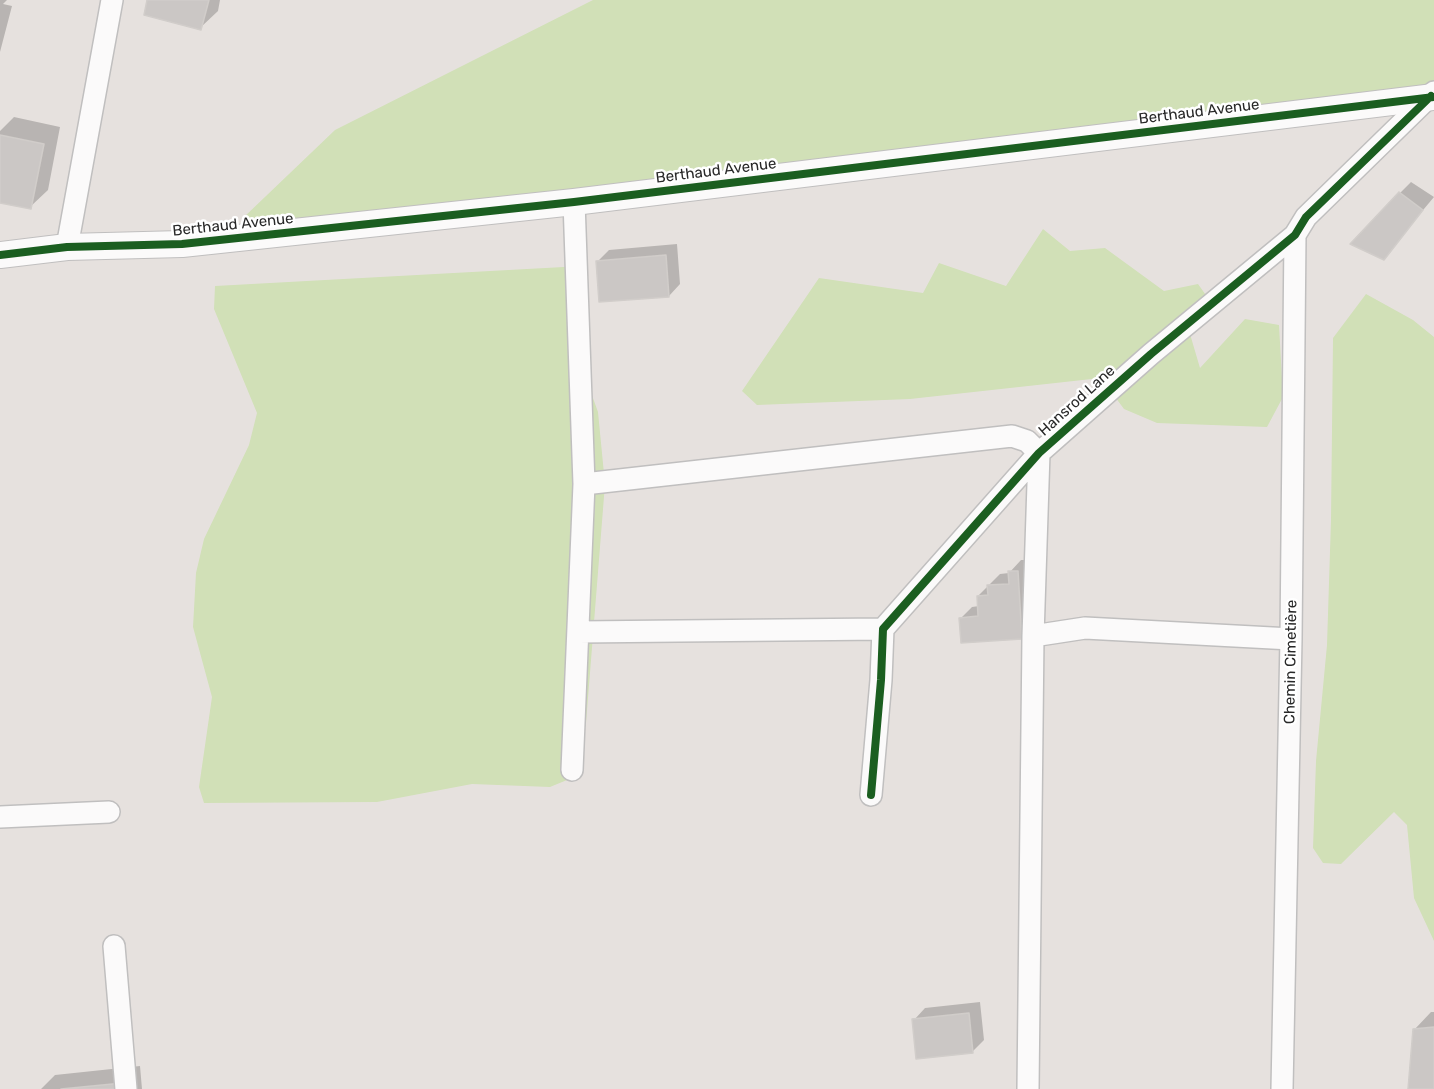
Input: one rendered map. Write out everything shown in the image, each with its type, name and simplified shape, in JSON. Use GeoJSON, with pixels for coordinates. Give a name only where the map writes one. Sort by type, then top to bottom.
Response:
{"type":"FeatureCollection","features":[{"type":"Feature","properties":{"kind":"street"},"geometry":{"type":"LineString","coordinates":[[67,247],[112,0]]}},
{"type":"Feature","properties":{"kind":"street","name":"Berthaud Avenue"},"geometry":{"type":"LineString","coordinates":[[0,255],[67,247],[182,244],[574,202],[1432,96]]}},
{"type":"Feature","properties":{"kind":"street","name":"Hansrod Lane"},"geometry":{"type":"LineString","coordinates":[[883,629],[1039,453],[1150,354],[1294,235],[1306,217],[1432,96]]}},
{"type":"Feature","properties":{"kind":"street"},"geometry":{"type":"LineString","coordinates":[[572,770],[584,484],[574,202]]}},
{"type":"Feature","properties":{"kind":"street","name":"Chemin Cimetière"},"geometry":{"type":"LineString","coordinates":[[1282,1089],[1291,639],[1294,235]]}},
{"type":"Feature","properties":{"kind":"street"},"geometry":{"type":"LineString","coordinates":[[584,484],[1012,436],[1027,441],[1039,453],[1033,636],[1028,1089]]}},
{"type":"Feature","properties":{"kind":"street"},"geometry":{"type":"LineString","coordinates":[[1033,636],[1085,628],[1291,639]]}},
{"type":"Feature","properties":{"kind":"street"},"geometry":{"type":"LineString","coordinates":[[578,632],[883,629],[871,795]]}},
{"type":"Feature","properties":{"kind":"street"},"geometry":{"type":"LineString","coordinates":[[0,817],[109,812]]}},
{"type":"Feature","properties":{"kind":"street"},"geometry":{"type":"LineString","coordinates":[[114,946],[126,1089]]}},
{"type":"Feature","properties":{"kind":"green space"},"geometry":{"type":"Polygon","coordinates":[[[593,0],[1434,0],[1434,88],[244,238],[243,218],[335,130],[593,0]]]}},
{"type":"Feature","properties":{"kind":"green space"},"geometry":{"type":"Polygon","coordinates":[[[1043,229],[1070,251],[1105,248],[1164,291],[1198,284],[1218,312],[1190,334],[1200,368],[1245,319],[1279,325],[1283,397],[1267,427],[1157,423],[1124,409],[1101,378],[910,399],[757,405],[742,391],[819,278],[923,293],[939,263],[1006,286],[1043,229]]]}},
{"type":"Feature","properties":{"kind":"green space"},"geometry":{"type":"Polygon","coordinates":[[[582,266],[579,359],[598,412],[605,484],[586,723],[576,768],[567,780],[550,787],[472,784],[377,802],[204,803],[199,787],[212,697],[193,627],[196,573],[204,539],[249,445],[257,413],[214,309],[215,286],[582,266]]]}},
{"type":"Feature","properties":{"kind":"green space"},"geometry":{"type":"Polygon","coordinates":[[[1366,294],[1413,320],[1434,337],[1434,941],[1414,898],[1407,825],[1394,812],[1341,864],[1323,863],[1313,848],[1316,761],[1327,645],[1333,338],[1366,294]]]}},
{"type":"Feature","properties":{"kind":"building"},"geometry":{"type":"Polygon","coordinates":[[[147,0],[209,0],[201,30],[144,15],[147,0]]]}},
{"type":"Feature","properties":{"kind":"building"},"geometry":{"type":"Polygon","coordinates":[[[0,135],[44,144],[31,209],[0,203],[0,135]]]}},
{"type":"Feature","properties":{"kind":"building"},"geometry":{"type":"Polygon","coordinates":[[[1399,192],[1423,210],[1384,260],[1350,244],[1399,192]]]}},
{"type":"Feature","properties":{"kind":"building"},"geometry":{"type":"Polygon","coordinates":[[[666,255],[669,297],[599,302],[596,261],[666,255]]]}},
{"type":"Feature","properties":{"kind":"building"},"geometry":{"type":"Polygon","coordinates":[[[1008,571],[1018,571],[1022,639],[961,643],[959,618],[978,616],[977,596],[988,595],[987,585],[1009,584],[1008,571]]]}},
{"type":"Feature","properties":{"kind":"building"},"geometry":{"type":"Polygon","coordinates":[[[969,1013],[973,1053],[916,1059],[912,1019],[969,1013]]]}},
{"type":"Feature","properties":{"kind":"building"},"geometry":{"type":"Polygon","coordinates":[[[1434,1027],[1434,1089],[1408,1089],[1413,1029],[1434,1027]]]}},
{"type":"Feature","properties":{"kind":"building"},"geometry":{"type":"Polygon","coordinates":[[[123,1083],[124,1089],[61,1089],[123,1083]]]}},
{"type":"Feature","properties":{"kind":"cycle path"},"geometry":{"type":"LineString","coordinates":[[871,795],[883,629],[1039,453],[1151,354],[1295,235],[1306,217],[1431,96]]}},
{"type":"Feature","properties":{"kind":"cycle path"},"geometry":{"type":"LineString","coordinates":[[0,255],[67,247],[182,244],[574,202],[1434,97]]}}]}
